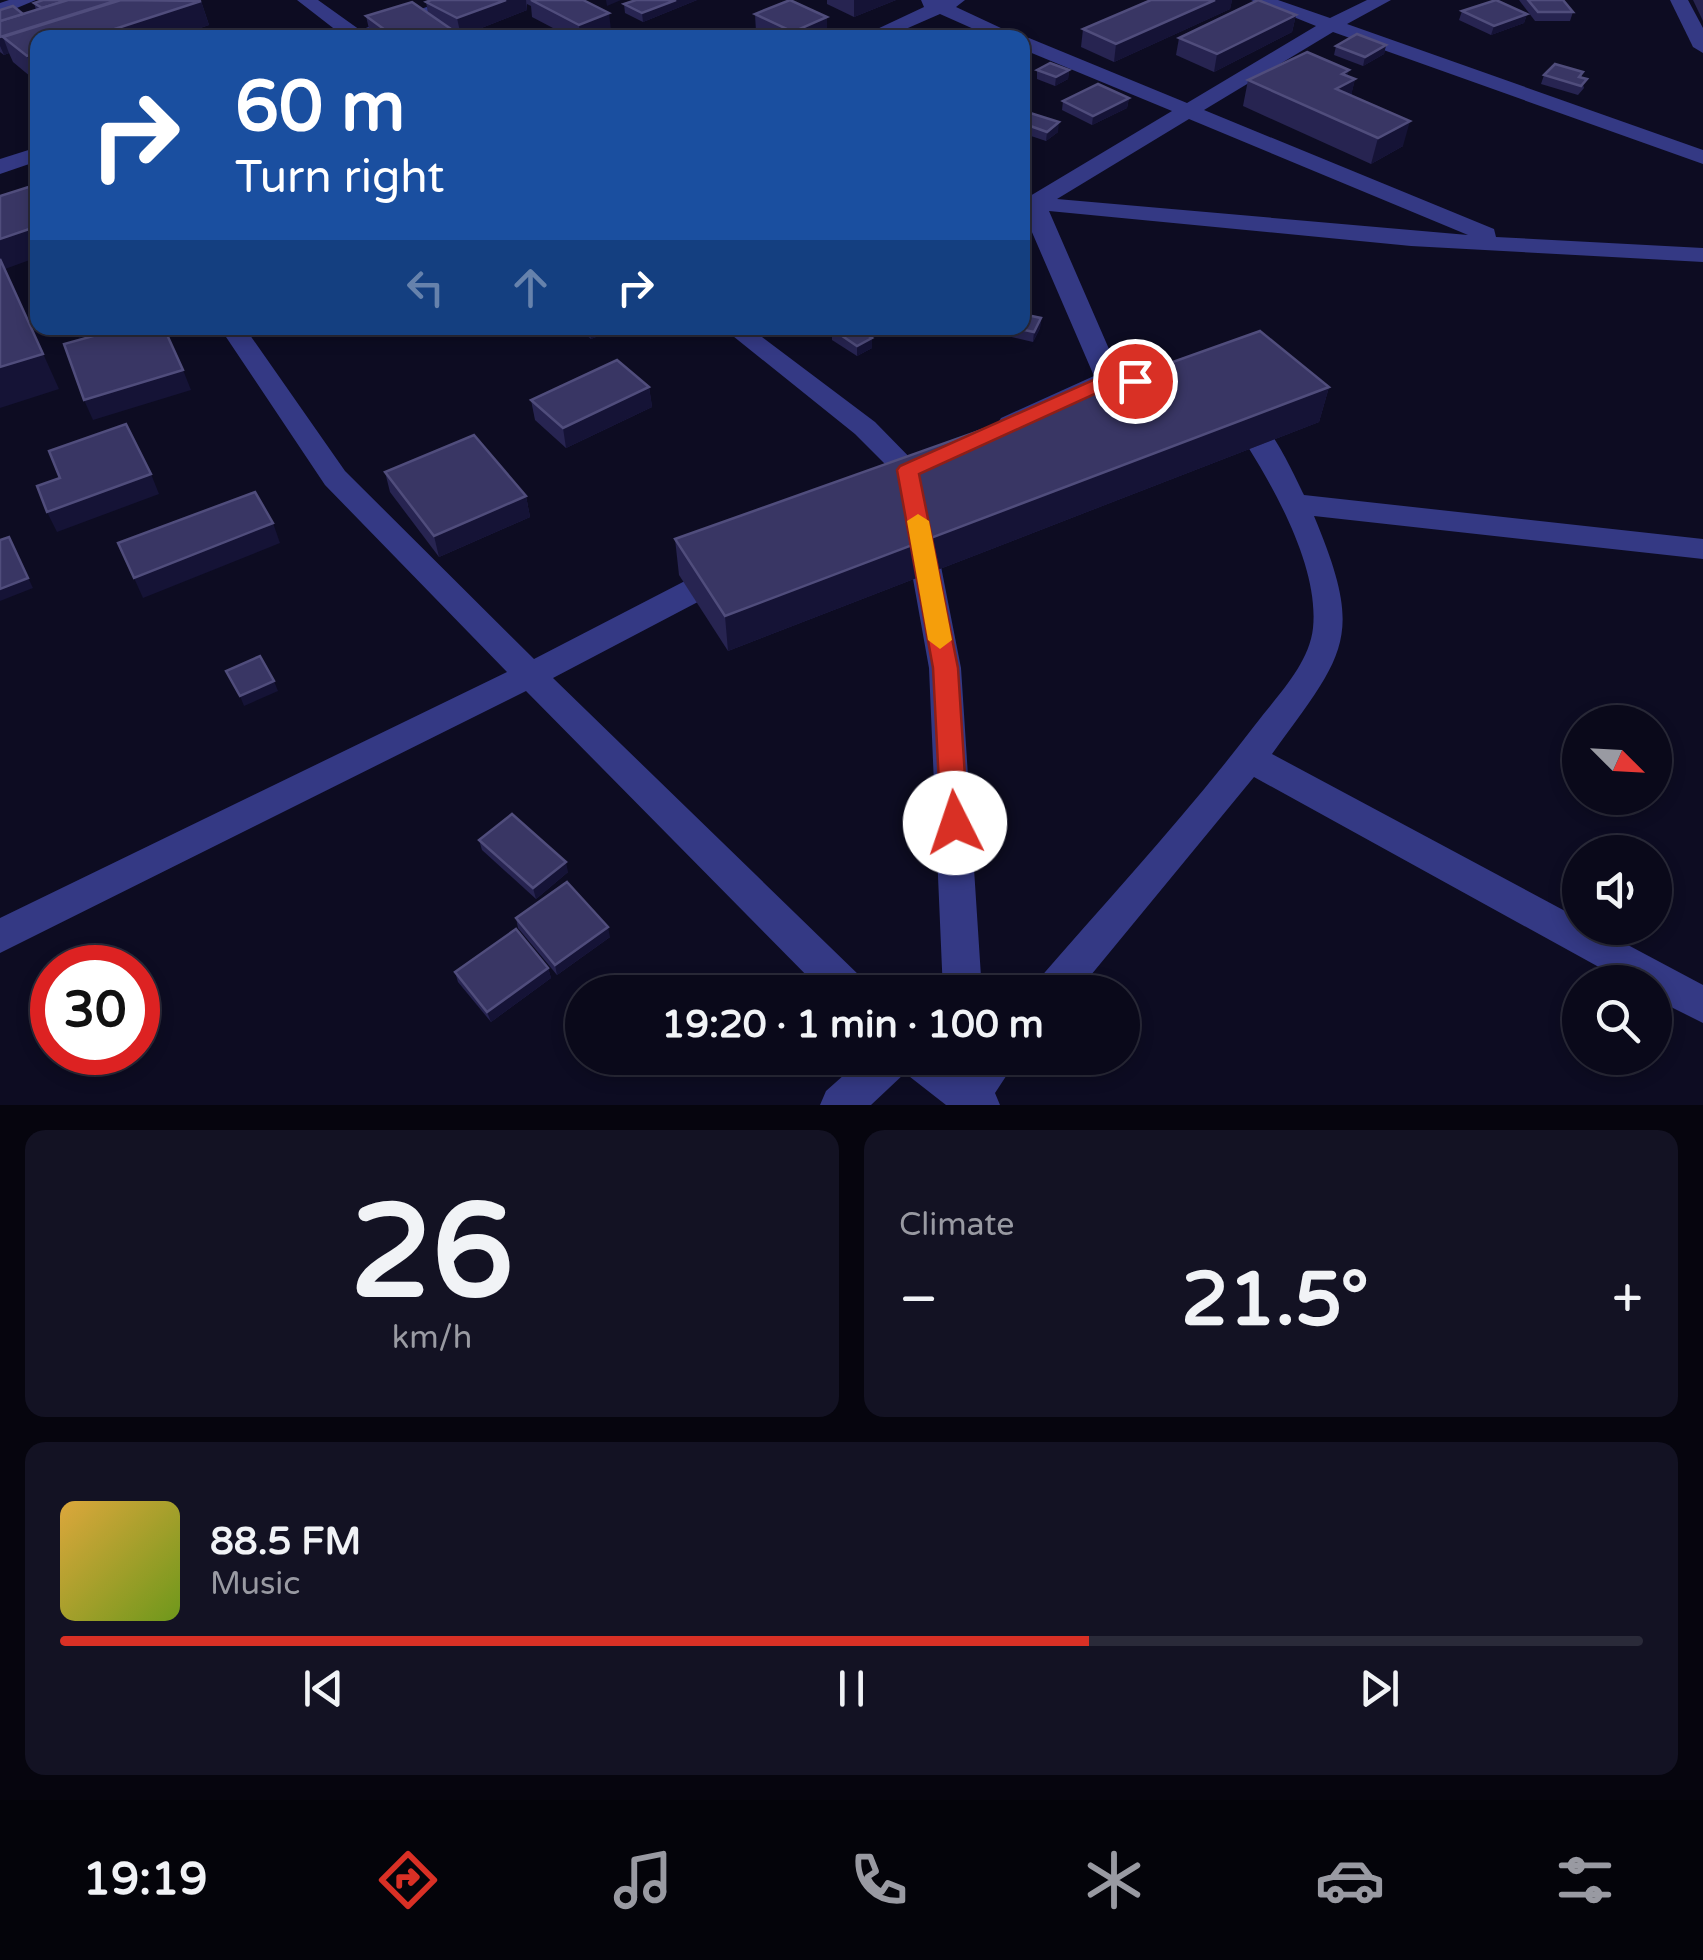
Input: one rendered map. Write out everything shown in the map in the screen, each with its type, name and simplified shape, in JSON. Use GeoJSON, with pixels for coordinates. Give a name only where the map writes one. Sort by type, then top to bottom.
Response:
{"type":"FeatureCollection","features":[{"type":"Feature","properties":{"kind":"street"},"geometry":{"type":"LineString","coordinates":[[0,8],[28,0]]}},
{"type":"Feature","properties":{"kind":"street"},"geometry":{"type":"LineString","coordinates":[[306,0],[348,30]]}},
{"type":"Feature","properties":{"kind":"street"},"geometry":{"type":"LineString","coordinates":[[378,30],[465,0]]}},
{"type":"Feature","properties":{"kind":"street"},"geometry":{"type":"LineString","coordinates":[[1260,0],[1703,158]]}},
{"type":"Feature","properties":{"kind":"street"},"geometry":{"type":"LineString","coordinates":[[1030,201],[1191,112],[1331,25],[1382,0]]}},
{"type":"Feature","properties":{"kind":"street"},"geometry":{"type":"LineString","coordinates":[[1680,0],[1703,47]]}},
{"type":"Feature","properties":{"kind":"street"},"geometry":{"type":"LineString","coordinates":[[883,30],[940,2],[995,30]]}},
{"type":"Feature","properties":{"kind":"street"},"geometry":{"type":"LineString","coordinates":[[1030,45],[1509,244]]}},
{"type":"Feature","properties":{"kind":"street"},"geometry":{"type":"LineString","coordinates":[[0,167],[30,156]]}},
{"type":"Feature","properties":{"kind":"street"},"geometry":{"type":"LineString","coordinates":[[1030,202],[1412,239],[1703,255]]}},
{"type":"Feature","properties":{"kind":"street"},"geometry":{"type":"LineString","coordinates":[[1030,206],[1109,379]]}},
{"type":"Feature","properties":{"kind":"street"},"geometry":{"type":"LineString","coordinates":[[238,335],[336,478],[832,975]]}},
{"type":"Feature","properties":{"kind":"street"},"geometry":{"type":"LineString","coordinates":[[743,335],[865,428],[908,470],[946,668],[962,975]]}},
{"type":"Feature","properties":{"kind":"street"},"geometry":{"type":"LineString","coordinates":[[992,432],[1109,379],[1160,383],[1206,396],[1243,415],[1295,504],[1326,590],[1329,628],[1316,667],[1250,758],[1067,975]]}},
{"type":"Feature","properties":{"kind":"street"},"geometry":{"type":"LineString","coordinates":[[880,488],[941,455]]}},
{"type":"Feature","properties":{"kind":"street"},"geometry":{"type":"LineString","coordinates":[[1295,504],[1703,548]]}},
{"type":"Feature","properties":{"kind":"street"},"geometry":{"type":"LineString","coordinates":[[0,936],[530,675],[752,560]]}},
{"type":"Feature","properties":{"kind":"street"},"geometry":{"type":"LineString","coordinates":[[1250,758],[1703,1004]]}},
{"type":"Feature","properties":{"kind":"street"},"geometry":{"type":"LineString","coordinates":[[841,1105],[874,1075]]}},
{"type":"Feature","properties":{"kind":"building"},"geometry":{"type":"Polygon","coordinates":[[[68,0],[42,8],[34,3],[68,0]]]}},
{"type":"Feature","properties":{"kind":"building"},"geometry":{"type":"Polygon","coordinates":[[[68,0],[118,0],[0,37],[0,21],[68,0]]]}},
{"type":"Feature","properties":{"kind":"building"},"geometry":{"type":"Polygon","coordinates":[[[121,0],[201,1],[112,30],[30,30],[27,56],[3,37],[121,0]]]}},
{"type":"Feature","properties":{"kind":"building"},"geometry":{"type":"Polygon","coordinates":[[[506,0],[457,18],[426,2],[506,0]]]}},
{"type":"Feature","properties":{"kind":"building"},"geometry":{"type":"Polygon","coordinates":[[[531,0],[583,0],[609,13],[579,25],[531,0]]]}},
{"type":"Feature","properties":{"kind":"building"},"geometry":{"type":"Polygon","coordinates":[[[636,0],[676,0],[642,13],[624,4],[636,0]]]}},
{"type":"Feature","properties":{"kind":"building"},"geometry":{"type":"Polygon","coordinates":[[[790,0],[827,17],[789,30],[755,14],[790,0]]]}},
{"type":"Feature","properties":{"kind":"building"},"geometry":{"type":"Polygon","coordinates":[[[1151,0],[1215,0],[1116,44],[1083,29],[1151,0]]]}},
{"type":"Feature","properties":{"kind":"building"},"geometry":{"type":"Polygon","coordinates":[[[1258,0],[1296,15],[1217,54],[1179,38],[1258,0]]]}},
{"type":"Feature","properties":{"kind":"building"},"geometry":{"type":"Polygon","coordinates":[[[1496,0],[1527,14],[1494,26],[1462,11],[1496,0]]]}},
{"type":"Feature","properties":{"kind":"building"},"geometry":{"type":"Polygon","coordinates":[[[1528,0],[1563,0],[1573,12],[1538,12],[1528,0]]]}},
{"type":"Feature","properties":{"kind":"building"},"geometry":{"type":"Polygon","coordinates":[[[412,2],[452,30],[385,30],[366,16],[412,2]]]}},
{"type":"Feature","properties":{"kind":"building"},"geometry":{"type":"Polygon","coordinates":[[[13,6],[23,14],[0,21],[0,10],[13,6]]]}},
{"type":"Feature","properties":{"kind":"building"},"geometry":{"type":"Polygon","coordinates":[[[1357,34],[1386,45],[1365,57],[1336,46],[1357,34]]]}},
{"type":"Feature","properties":{"kind":"building"},"geometry":{"type":"Polygon","coordinates":[[[1307,52],[1349,70],[1342,74],[1355,79],[1336,89],[1410,121],[1378,138],[1248,80],[1307,52]]]}},
{"type":"Feature","properties":{"kind":"building"},"geometry":{"type":"Polygon","coordinates":[[[1050,63],[1069,70],[1056,77],[1037,70],[1050,63]]]}},
{"type":"Feature","properties":{"kind":"building"},"geometry":{"type":"Polygon","coordinates":[[[1555,64],[1583,72],[1579,77],[1587,79],[1581,86],[1544,75],[1555,64]]]}},
{"type":"Feature","properties":{"kind":"building"},"geometry":{"type":"Polygon","coordinates":[[[1098,84],[1129,98],[1093,116],[1063,101],[1098,84]]]}},
{"type":"Feature","properties":{"kind":"building"},"geometry":{"type":"Polygon","coordinates":[[[1030,113],[1059,122],[1047,132],[1030,126],[1030,113]]]}},
{"type":"Feature","properties":{"kind":"building"},"geometry":{"type":"Polygon","coordinates":[[[30,187],[30,229],[0,239],[0,196],[30,187]]]}},
{"type":"Feature","properties":{"kind":"building"},"geometry":{"type":"Polygon","coordinates":[[[0,259],[30,325],[30,335],[34,335],[43,354],[0,367],[0,259]]]}},
{"type":"Feature","properties":{"kind":"building"},"geometry":{"type":"Polygon","coordinates":[[[1030,316],[1041,318],[1034,332],[1030,331],[1030,316]]]}},
{"type":"Feature","properties":{"kind":"building"},"geometry":{"type":"Polygon","coordinates":[[[1260,331],[1329,387],[725,616],[675,539],[1260,331]]]}},
{"type":"Feature","properties":{"kind":"building"},"geometry":{"type":"Polygon","coordinates":[[[97,335],[167,335],[183,370],[84,400],[64,344],[97,335]]]}},
{"type":"Feature","properties":{"kind":"building"},"geometry":{"type":"Polygon","coordinates":[[[841,335],[872,338],[857,346],[841,335]]]}},
{"type":"Feature","properties":{"kind":"building"},"geometry":{"type":"Polygon","coordinates":[[[617,360],[649,387],[563,428],[531,400],[617,360]]]}},
{"type":"Feature","properties":{"kind":"building"},"geometry":{"type":"Polygon","coordinates":[[[126,424],[151,474],[47,512],[37,486],[60,478],[49,451],[126,424]]]}},
{"type":"Feature","properties":{"kind":"building"},"geometry":{"type":"Polygon","coordinates":[[[474,435],[526,496],[434,536],[385,472],[474,435]]]}},
{"type":"Feature","properties":{"kind":"building"},"geometry":{"type":"Polygon","coordinates":[[[255,492],[273,523],[134,578],[118,543],[255,492]]]}},
{"type":"Feature","properties":{"kind":"building"},"geometry":{"type":"Polygon","coordinates":[[[9,537],[28,578],[0,589],[0,540],[9,537]]]}},
{"type":"Feature","properties":{"kind":"building"},"geometry":{"type":"Polygon","coordinates":[[[260,656],[274,681],[240,696],[226,671],[260,656]]]}},
{"type":"Feature","properties":{"kind":"building"},"geometry":{"type":"Polygon","coordinates":[[[512,814],[566,862],[533,888],[479,840],[512,814]]]}},
{"type":"Feature","properties":{"kind":"building"},"geometry":{"type":"Polygon","coordinates":[[[567,882],[608,927],[555,965],[516,918],[567,882]]]}},
{"type":"Feature","properties":{"kind":"building"},"geometry":{"type":"Polygon","coordinates":[[[516,929],[548,968],[487,1012],[455,972],[516,929]]]}},
{"type":"Feature","properties":{"kind":"slow traffic"},"geometry":{"type":"LineString","coordinates":[[918,521],[940,640]]}},
{"type":"Feature","properties":{"kind":"route"},"geometry":{"type":"LineString","coordinates":[[955,823],[946,668],[908,470],[1109,379],[1135,381]]}}]}
